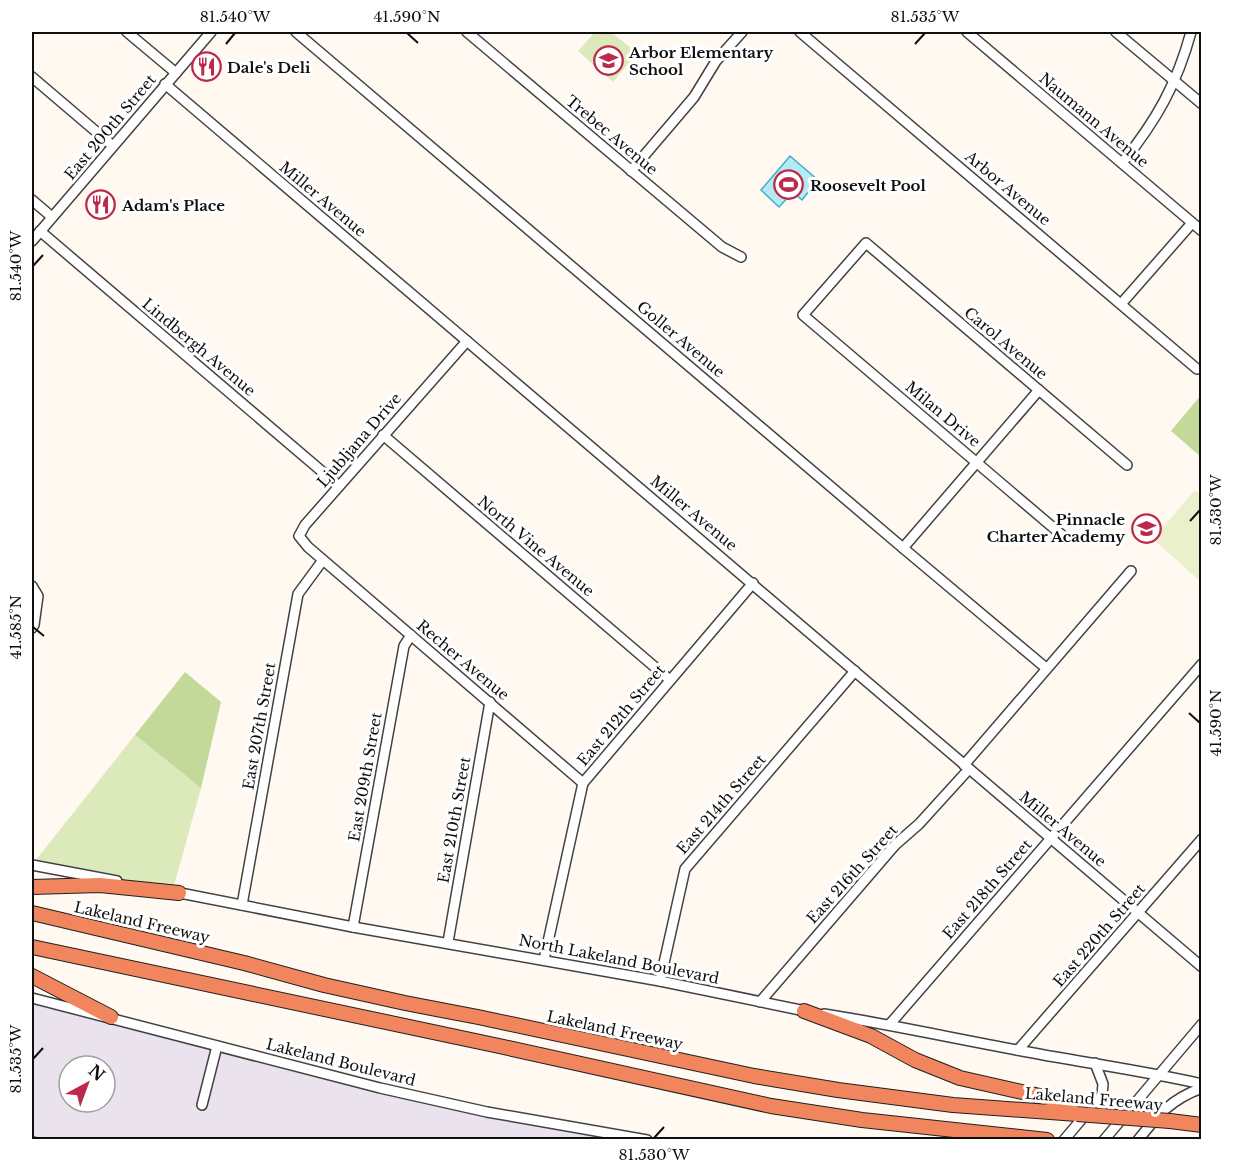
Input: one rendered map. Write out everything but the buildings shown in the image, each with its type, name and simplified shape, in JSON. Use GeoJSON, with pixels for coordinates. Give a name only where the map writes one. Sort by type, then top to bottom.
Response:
{"type":"FeatureCollection","features":[{"type":"Feature","properties":{"kind":"highway"},"geometry":{"type":"LineString","coordinates":[[32,887],[100,885],[179,893]]}},
{"type":"Feature","properties":{"kind":"highway","name":"Lakeland Freeway"},"geometry":{"type":"LineString","coordinates":[[32,913],[405,1004],[478,1017],[754,1076],[953,1105],[1081,1110],[1202,1125]]}},
{"type":"Feature","properties":{"kind":"highway"},"geometry":{"type":"LineString","coordinates":[[32,947],[771,1106],[862,1120],[1047,1140]]}},
{"type":"Feature","properties":{"kind":"highway"},"geometry":{"type":"LineString","coordinates":[[32,976],[111,1017]]}},
{"type":"Feature","properties":{"kind":"highway"},"geometry":{"type":"LineString","coordinates":[[804,1011],[871,1036],[915,1060],[960,1078],[1081,1110]]}},
{"type":"Feature","properties":{"kind":"street"},"geometry":{"type":"LineString","coordinates":[[127,32],[176,73]]}},
{"type":"Feature","properties":{"kind":"street","name":"East 200th Street"},"geometry":{"type":"LineString","coordinates":[[32,241],[211,32]]}},
{"type":"Feature","properties":{"kind":"street","name":"Goller Avenue"},"geometry":{"type":"LineString","coordinates":[[296,32],[1047,668]]}},
{"type":"Feature","properties":{"kind":"street","name":"Trebec Avenue"},"geometry":{"type":"LineString","coordinates":[[467,32],[722,247],[741,257]]}},
{"type":"Feature","properties":{"kind":"street"},"geometry":{"type":"LineString","coordinates":[[631,171],[694,97],[716,61],[742,32]]}},
{"type":"Feature","properties":{"kind":"street","name":"Arbor Avenue"},"geometry":{"type":"LineString","coordinates":[[800,32],[1197,369]]}},
{"type":"Feature","properties":{"kind":"street","name":"Naumann Avenue"},"geometry":{"type":"LineString","coordinates":[[967,32],[1202,231]]}},
{"type":"Feature","properties":{"kind":"street"},"geometry":{"type":"LineString","coordinates":[[1116,32],[1202,104]]}},
{"type":"Feature","properties":{"kind":"street"},"geometry":{"type":"LineString","coordinates":[[1122,163],[1146,134],[1162,109],[1184,60],[1191,32]]}},
{"type":"Feature","properties":{"kind":"street"},"geometry":{"type":"LineString","coordinates":[[32,77],[113,146]]}},
{"type":"Feature","properties":{"kind":"street","name":"Miller Avenue"},"geometry":{"type":"LineString","coordinates":[[165,84],[1202,967]]}},
{"type":"Feature","properties":{"kind":"street"},"geometry":{"type":"LineString","coordinates":[[32,200],[52,217]]}},
{"type":"Feature","properties":{"kind":"street"},"geometry":{"type":"LineString","coordinates":[[1121,304],[1192,223]]}},
{"type":"Feature","properties":{"kind":"street","name":"Lindbergh Avenue"},"geometry":{"type":"LineString","coordinates":[[40,231],[339,486]]}},
{"type":"Feature","properties":{"kind":"street","name":"Carol Avenue"},"geometry":{"type":"LineString","coordinates":[[803,315],[866,243],[1127,465]]}},
{"type":"Feature","properties":{"kind":"street","name":"Milan Drive"},"geometry":{"type":"LineString","coordinates":[[803,315],[1063,536]]}},
{"type":"Feature","properties":{"kind":"street","name":"Ljubljana Drive"},"geometry":{"type":"LineString","coordinates":[[323,560],[299,536],[305,525],[467,341]]}},
{"type":"Feature","properties":{"kind":"street"},"geometry":{"type":"LineString","coordinates":[[903,548],[1039,390]]}},
{"type":"Feature","properties":{"kind":"street","name":"North Vine Avenue"},"geometry":{"type":"LineString","coordinates":[[383,435],[670,680]]}},
{"type":"Feature","properties":{"kind":"street","name":"Recher Avenue"},"geometry":{"type":"LineString","coordinates":[[323,560],[583,783]]}},
{"type":"Feature","properties":{"kind":"street","name":"East 207th Street"},"geometry":{"type":"LineString","coordinates":[[242,905],[298,594],[323,560]]}},
{"type":"Feature","properties":{"kind":"street","name":"East 216th Street"},"geometry":{"type":"LineString","coordinates":[[760,1002],[895,845],[919,824],[1047,668],[1131,571]]}},
{"type":"Feature","properties":{"kind":"street","name":"East 212th Street"},"geometry":{"type":"LineString","coordinates":[[544,960],[583,783],[753,583]]}},
{"type":"Feature","properties":{"kind":"street"},"geometry":{"type":"LineString","coordinates":[[32,586],[38,596],[32,628]]}},
{"type":"Feature","properties":{"kind":"street","name":"East 209th Street"},"geometry":{"type":"LineString","coordinates":[[353,927],[404,646],[411,635]]}},
{"type":"Feature","properties":{"kind":"street","name":"East 218th Street"},"geometry":{"type":"LineString","coordinates":[[890,1024],[1202,664]]}},
{"type":"Feature","properties":{"kind":"street","name":"East 214th Street"},"geometry":{"type":"LineString","coordinates":[[660,981],[685,869],[855,671]]}},
{"type":"Feature","properties":{"kind":"street","name":"East 210th Street"},"geometry":{"type":"LineString","coordinates":[[448,942],[490,702]]}},
{"type":"Feature","properties":{"kind":"street","name":"East 220th Street"},"geometry":{"type":"LineString","coordinates":[[1018,1050],[1202,839]]}},
{"type":"Feature","properties":{"kind":"street","name":"North Lakeland Boulevard"},"geometry":{"type":"LineString","coordinates":[[32,865],[353,927],[660,981],[804,1011],[890,1024],[1018,1050],[1159,1074],[1202,1086]]}},
{"type":"Feature","properties":{"kind":"street","name":"Lakeland Boulevard"},"geometry":{"type":"LineString","coordinates":[[32,998],[487,1112],[646,1140]]}},
{"type":"Feature","properties":{"kind":"street"},"geometry":{"type":"LineString","coordinates":[[1104,1140],[1202,1024]]}},
{"type":"Feature","properties":{"kind":"street"},"geometry":{"type":"LineString","coordinates":[[202,1105],[217,1046]]}},
{"type":"Feature","properties":{"kind":"street"},"geometry":{"type":"LineString","coordinates":[[1064,1140],[1102,1095],[1103,1084],[1095,1063]]}},
{"type":"Feature","properties":{"kind":"street"},"geometry":{"type":"LineString","coordinates":[[1138,1140],[1168,1105],[1202,1086]]}},
{"type":"Feature","properties":{"kind":"shaded area"},"geometry":{"type":"Polygon","coordinates":[[[32,998],[380,1088],[647,1140],[32,1140],[32,998]]]}},
{"type":"Feature","properties":{"kind":"green space"},"geometry":{"type":"Polygon","coordinates":[[[595,32],[611,32],[637,53],[613,82],[578,51],[595,32]]]}},
{"type":"Feature","properties":{"kind":"green space"},"geometry":{"type":"Polygon","coordinates":[[[1201,395],[1201,457],[1171,431],[1201,395]]]}},
{"type":"Feature","properties":{"kind":"green space"},"geometry":{"type":"Polygon","coordinates":[[[1195,490],[1201,495],[1201,582],[1153,539],[1195,490]]]}},
{"type":"Feature","properties":{"kind":"green space"},"geometry":{"type":"Polygon","coordinates":[[[185,672],[221,702],[201,788],[135,735],[185,672]]]}},
{"type":"Feature","properties":{"kind":"green space"},"geometry":{"type":"Polygon","coordinates":[[[135,735],[201,788],[172,893],[32,865],[135,735]]]}},
{"type":"Feature","properties":{"kind":"water","name":"Roosevelt Pool"},"geometry":{"type":"Polygon","coordinates":[[[790,156],[818,180],[802,200],[793,192],[779,207],[761,190],[790,156]]]}},
{"type":"Feature","properties":{"kind":"railway"},"geometry":{"type":"LineString","coordinates":[[32,1138],[41,1140]]}},
{"type":"Feature","properties":{"kind":"place","name":"Arbor Elementary School"},"geometry":{"type":"Point","coordinates":[608,61]}},
{"type":"Feature","properties":{"kind":"place","name":"Dale's Deli"},"geometry":{"type":"Point","coordinates":[206,67]}},
{"type":"Feature","properties":{"kind":"place","name":"Roosevelt Pool"},"geometry":{"type":"Point","coordinates":[789,185]}},
{"type":"Feature","properties":{"kind":"place","name":"Adam's Place"},"geometry":{"type":"Point","coordinates":[101,205]}},
{"type":"Feature","properties":{"kind":"place","name":"Pinnacle Charter Academy"},"geometry":{"type":"Point","coordinates":[1146,528]}}]}
